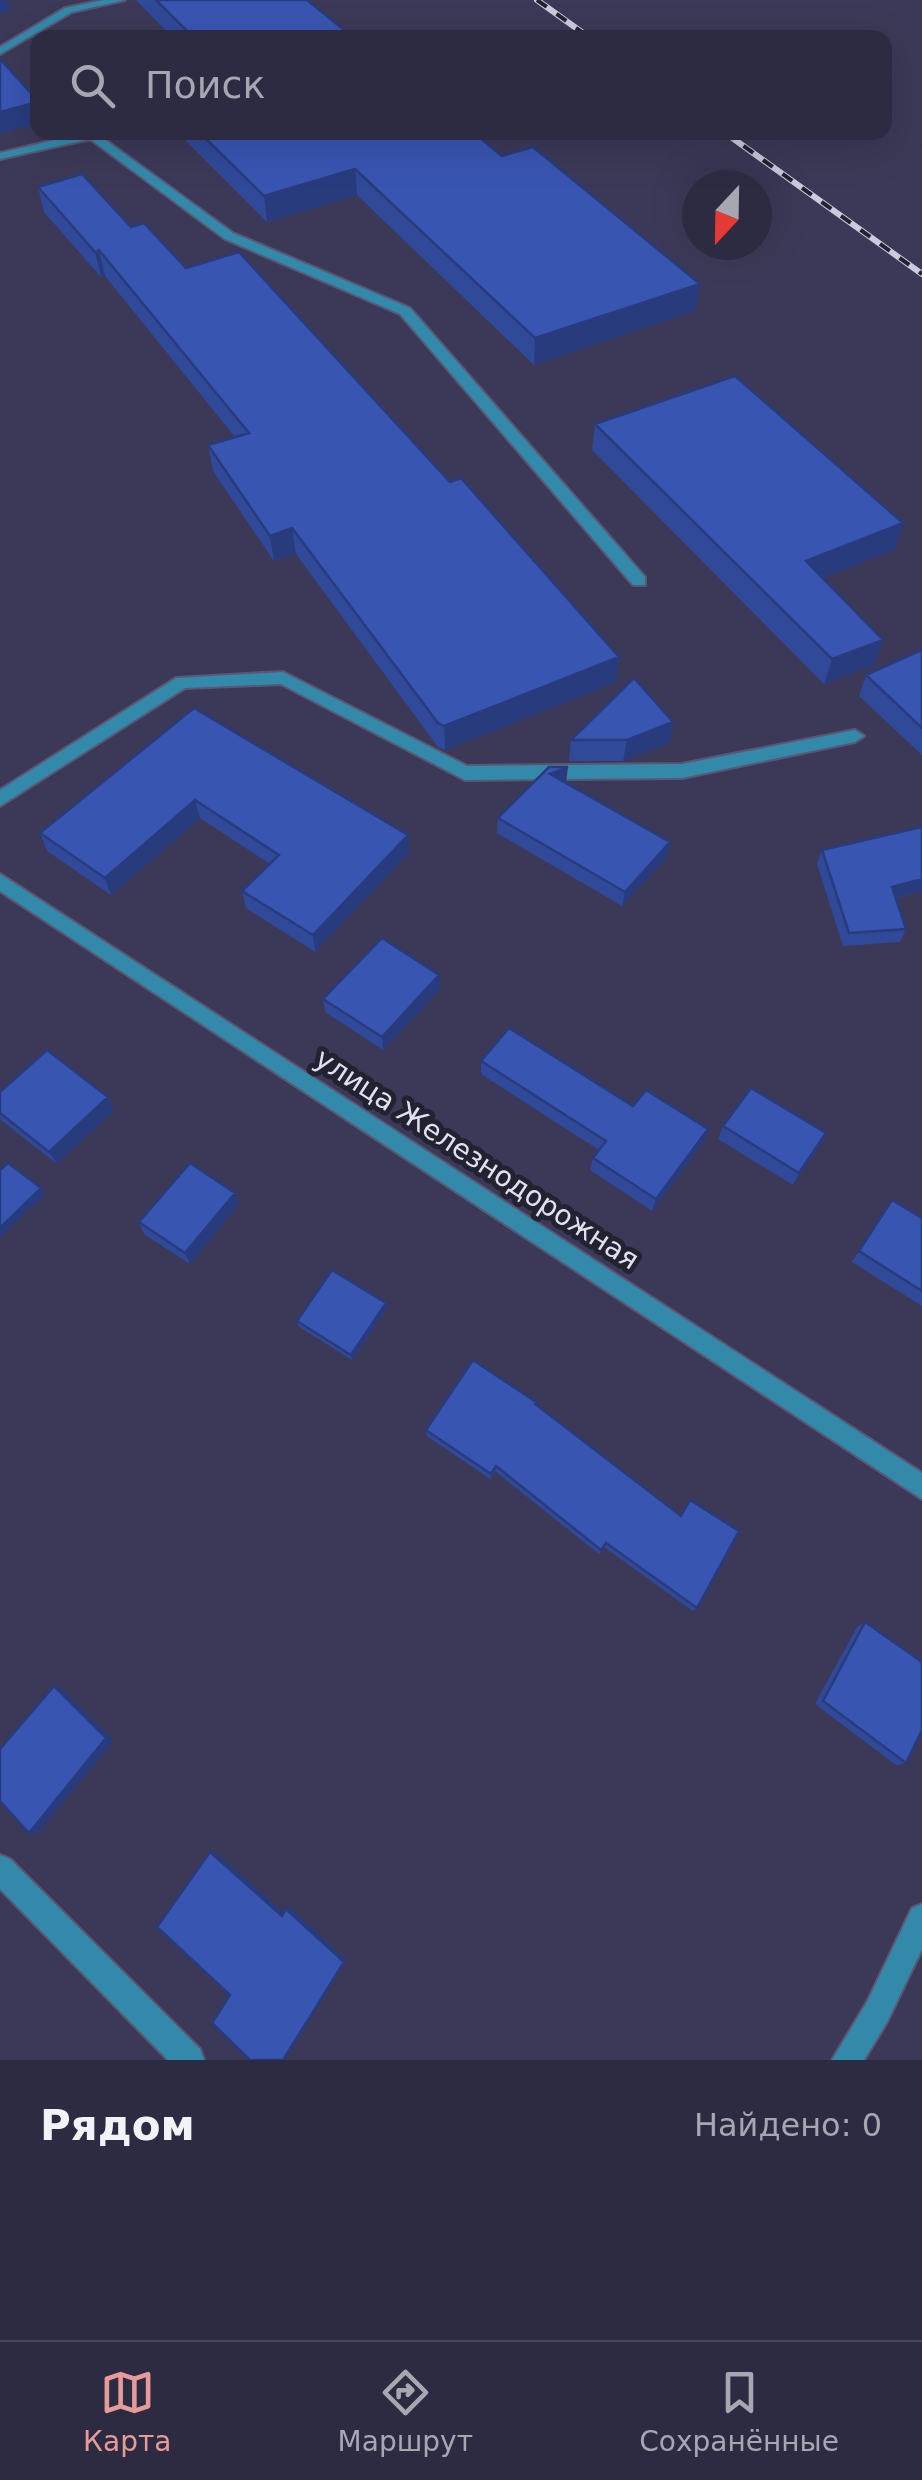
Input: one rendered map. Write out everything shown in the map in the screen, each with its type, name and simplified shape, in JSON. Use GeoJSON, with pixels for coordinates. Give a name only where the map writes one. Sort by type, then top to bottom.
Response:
{"type":"FeatureCollection","features":[{"type":"Feature","properties":{"kind":"street"},"geometry":{"type":"LineString","coordinates":[[37,30],[70,10],[120,0]]}},
{"type":"Feature","properties":{"kind":"street"},"geometry":{"type":"LineString","coordinates":[[0,52],[30,34]]}},
{"type":"Feature","properties":{"kind":"street"},"geometry":{"type":"LineString","coordinates":[[0,156],[70,140]]}},
{"type":"Feature","properties":{"kind":"street"},"geometry":{"type":"LineString","coordinates":[[99,140],[228,236],[405,311],[639,581]]}},
{"type":"Feature","properties":{"kind":"street"},"geometry":{"type":"LineString","coordinates":[[0,799],[182,682],[282,678],[464,774],[682,771],[855,736]]}},
{"type":"Feature","properties":{"kind":"street","name":"улица Железнодорожная"},"geometry":{"type":"LineString","coordinates":[[0,881],[922,1487]]}},
{"type":"Feature","properties":{"kind":"street"},"geometry":{"type":"LineString","coordinates":[[0,1869],[189,2060]]}},
{"type":"Feature","properties":{"kind":"street"},"geometry":{"type":"LineString","coordinates":[[847,2060],[878,2012],[922,1918]]}},
{"type":"Feature","properties":{"kind":"building"},"geometry":{"type":"Polygon","coordinates":[[[156,0],[307,0],[344,30],[186,30],[156,0]]]}},
{"type":"Feature","properties":{"kind":"building"},"geometry":{"type":"Polygon","coordinates":[[[0,59],[30,92],[30,104],[0,112],[0,59]]]}},
{"type":"Feature","properties":{"kind":"building"},"geometry":{"type":"Polygon","coordinates":[[[207,140],[483,140],[502,156],[533,147],[700,284],[535,338],[355,169],[264,196],[207,140]]]}},
{"type":"Feature","properties":{"kind":"building"},"geometry":{"type":"Polygon","coordinates":[[[82,174],[131,227],[144,223],[186,268],[239,252],[450,482],[461,478],[619,657],[444,726],[438,723],[292,528],[270,536],[208,445],[249,433],[99,250],[95,252],[38,187],[82,174]]]}},
{"type":"Feature","properties":{"kind":"building"},"geometry":{"type":"Polygon","coordinates":[[[735,376],[903,523],[806,561],[883,640],[832,659],[595,424],[735,376]]]}},
{"type":"Feature","properties":{"kind":"building"},"geometry":{"type":"Polygon","coordinates":[[[922,650],[922,728],[866,675],[922,650]]]}},
{"type":"Feature","properties":{"kind":"building"},"geometry":{"type":"Polygon","coordinates":[[[634,678],[673,722],[627,740],[571,740],[634,678]]]}},
{"type":"Feature","properties":{"kind":"building"},"geometry":{"type":"Polygon","coordinates":[[[194,708],[408,835],[313,935],[242,891],[279,855],[195,800],[105,878],[40,833],[194,708]]]}},
{"type":"Feature","properties":{"kind":"building"},"geometry":{"type":"Polygon","coordinates":[[[549,767],[568,767],[550,774],[670,842],[625,892],[498,818],[549,767]]]}},
{"type":"Feature","properties":{"kind":"building"},"geometry":{"type":"Polygon","coordinates":[[[922,827],[922,879],[892,887],[906,929],[849,933],[822,850],[922,827]]]}},
{"type":"Feature","properties":{"kind":"building"},"geometry":{"type":"Polygon","coordinates":[[[382,938],[439,975],[382,1037],[323,999],[382,938]]]}},
{"type":"Feature","properties":{"kind":"building"},"geometry":{"type":"Polygon","coordinates":[[[509,1028],[633,1106],[646,1090],[708,1129],[656,1199],[593,1158],[606,1141],[481,1061],[509,1028]]]}},
{"type":"Feature","properties":{"kind":"building"},"geometry":{"type":"Polygon","coordinates":[[[47,1050],[108,1097],[49,1152],[0,1113],[0,1092],[47,1050]]]}},
{"type":"Feature","properties":{"kind":"building"},"geometry":{"type":"Polygon","coordinates":[[[751,1088],[826,1133],[799,1173],[723,1126],[751,1088]]]}},
{"type":"Feature","properties":{"kind":"building"},"geometry":{"type":"Polygon","coordinates":[[[8,1163],[41,1188],[0,1228],[0,1170],[8,1163]]]}},
{"type":"Feature","properties":{"kind":"building"},"geometry":{"type":"Polygon","coordinates":[[[190,1163],[235,1193],[185,1253],[139,1222],[190,1163]]]}},
{"type":"Feature","properties":{"kind":"building"},"geometry":{"type":"Polygon","coordinates":[[[892,1200],[922,1218],[922,1291],[859,1251],[892,1200]]]}},
{"type":"Feature","properties":{"kind":"building"},"geometry":{"type":"Polygon","coordinates":[[[332,1270],[386,1303],[351,1355],[297,1321],[332,1270]]]}},
{"type":"Feature","properties":{"kind":"building"},"geometry":{"type":"Polygon","coordinates":[[[473,1360],[536,1402],[681,1516],[690,1500],[739,1531],[697,1608],[606,1543],[601,1550],[496,1466],[491,1474],[426,1430],[473,1360]]]}},
{"type":"Feature","properties":{"kind":"building"},"geometry":{"type":"Polygon","coordinates":[[[865,1622],[922,1662],[922,1730],[906,1763],[823,1701],[865,1622]]]}},
{"type":"Feature","properties":{"kind":"building"},"geometry":{"type":"Polygon","coordinates":[[[54,1686],[106,1738],[29,1833],[0,1801],[0,1749],[54,1686]]]}},
{"type":"Feature","properties":{"kind":"building"},"geometry":{"type":"Polygon","coordinates":[[[210,1852],[282,1916],[286,1909],[344,1962],[283,2060],[250,2060],[212,2023],[230,1995],[157,1927],[210,1852]]]}},
{"type":"Feature","properties":{"kind":"railway"},"geometry":{"type":"LineString","coordinates":[[537,0],[579,30]]}},
{"type":"Feature","properties":{"kind":"railway"},"geometry":{"type":"LineString","coordinates":[[735,140],[922,274]]}}]}
